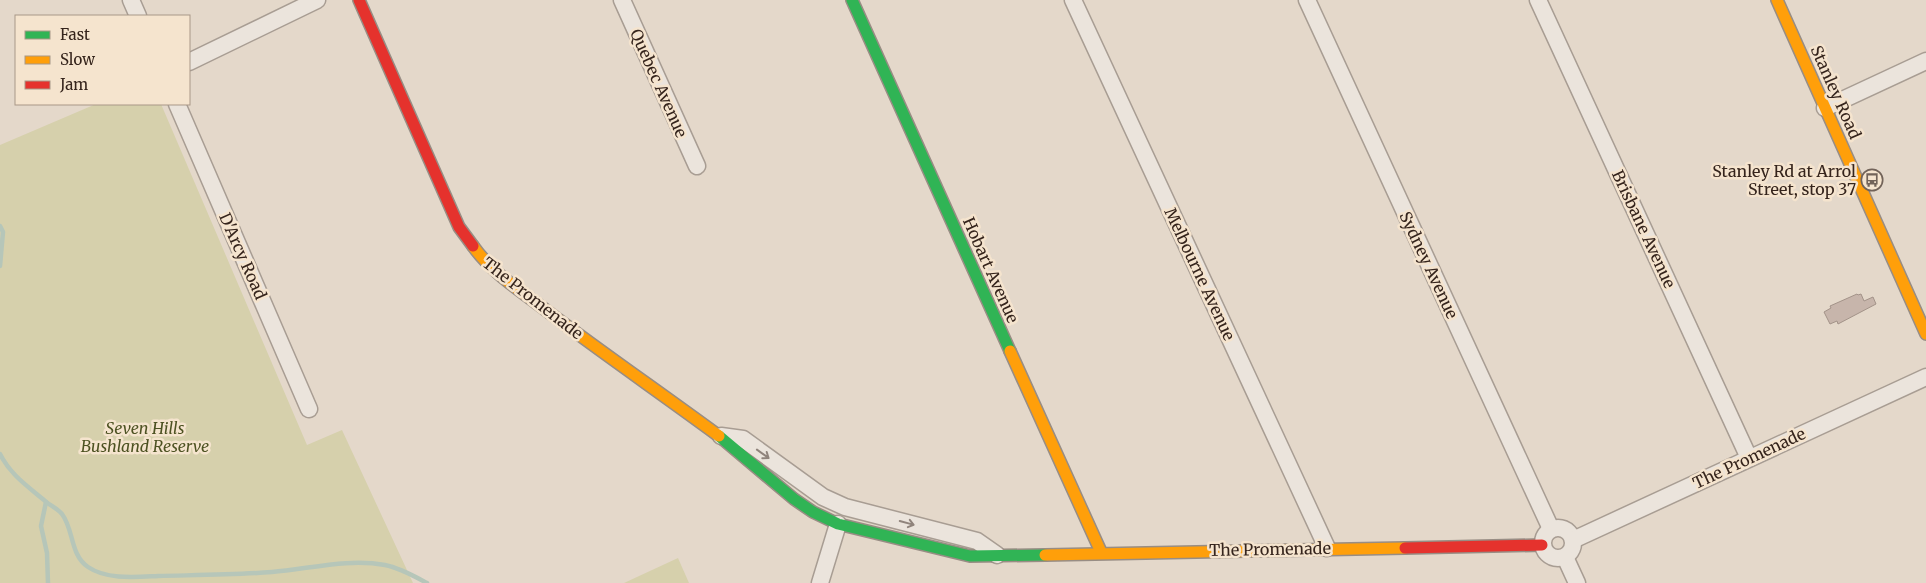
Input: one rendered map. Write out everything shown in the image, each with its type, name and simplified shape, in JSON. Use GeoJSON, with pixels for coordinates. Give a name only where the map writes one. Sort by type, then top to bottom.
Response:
{"type":"FeatureCollection","features":[{"type":"Feature","properties":{"kind":"street"},"geometry":{"type":"LineString","coordinates":[[131,0],[138,15]]}},
{"type":"Feature","properties":{"kind":"street"},"geometry":{"type":"LineString","coordinates":[[190,62],[317,0]]}},
{"type":"Feature","properties":{"kind":"street","name":"The Promenade"},"geometry":{"type":"LineString","coordinates":[[359,0],[459,226],[479,255],[499,274],[578,334],[719,436],[794,499],[813,512],[838,524],[945,552],[970,556],[1542,544]]}},
{"type":"Feature","properties":{"kind":"street","name":"Quebec Avenue"},"geometry":{"type":"LineString","coordinates":[[622,0],[697,166]]}},
{"type":"Feature","properties":{"kind":"street","name":"Hobart Avenue"},"geometry":{"type":"LineString","coordinates":[[852,0],[1101,552]]}},
{"type":"Feature","properties":{"kind":"street","name":"Melbourne Avenue"},"geometry":{"type":"LineString","coordinates":[[1074,0],[1327,548]]}},
{"type":"Feature","properties":{"kind":"street","name":"Sydney Avenue"},"geometry":{"type":"LineString","coordinates":[[1307,0],[1551,529]]}},
{"type":"Feature","properties":{"kind":"street","name":"Brisbane Avenue"},"geometry":{"type":"LineString","coordinates":[[1538,0],[1749,458]]}},
{"type":"Feature","properties":{"kind":"street","name":"Stanley Road"},"geometry":{"type":"LineString","coordinates":[[1777,0],[1926,334]]}},
{"type":"Feature","properties":{"kind":"street"},"geometry":{"type":"LineString","coordinates":[[1825,108],[1926,62]]}},
{"type":"Feature","properties":{"kind":"street","name":"D'Arcy Road"},"geometry":{"type":"LineString","coordinates":[[177,105],[309,409]]}},
{"type":"Feature","properties":{"kind":"street","name":"The Promenade"},"geometry":{"type":"LineString","coordinates":[[1573,540],[1926,377]]}},
{"type":"Feature","properties":{"kind":"street","name":"The Promenade"},"geometry":{"type":"LineString","coordinates":[[719,436],[743,439],[823,497],[838,504],[976,541],[997,555]]}},
{"type":"Feature","properties":{"kind":"street"},"geometry":{"type":"LineString","coordinates":[[820,583],[838,524]]}},
{"type":"Feature","properties":{"kind":"street"},"geometry":{"type":"LineString","coordinates":[[1551,529],[1564,529],[1573,540],[1572,550],[1565,557],[1555,559],[1546,554],[1542,544],[1544,536],[1551,529]]}},
{"type":"Feature","properties":{"kind":"street"},"geometry":{"type":"LineString","coordinates":[[1565,557],[1577,583]]}},
{"type":"Feature","properties":{"kind":"green space","name":"Seven Hills Bushland Reserve"},"geometry":{"type":"Polygon","coordinates":[[[94,105],[161,105],[307,445],[342,430],[413,583],[0,583],[0,145],[94,105]]]}},
{"type":"Feature","properties":{"kind":"green space"},"geometry":{"type":"Polygon","coordinates":[[[678,558],[689,583],[624,583],[678,558]]]}},
{"type":"Feature","properties":{"kind":"building"},"geometry":{"type":"Polygon","coordinates":[[[1861,294],[1864,301],[1873,297],[1876,304],[1838,324],[1837,321],[1830,324],[1824,312],[1831,308],[1830,306],[1861,294]]]}},
{"type":"Feature","properties":{"kind":"waterway"},"geometry":{"type":"LineString","coordinates":[[0,226],[3,232],[0,266]]}},
{"type":"Feature","properties":{"kind":"waterway"},"geometry":{"type":"LineString","coordinates":[[0,454],[19,479],[62,514],[82,562],[88,567],[104,574],[131,577],[244,574],[343,563],[371,563],[391,566],[427,583]]}},
{"type":"Feature","properties":{"kind":"waterway"},"geometry":{"type":"LineString","coordinates":[[46,502],[41,526],[47,553],[48,583]]}},
{"type":"Feature","properties":{"kind":"traffic: fast"},"geometry":{"type":"LineString","coordinates":[[852,0],[1010,351]]}},
{"type":"Feature","properties":{"kind":"traffic: fast"},"geometry":{"type":"LineString","coordinates":[[719,436],[794,499],[813,512],[838,524],[970,556],[1045,555]]}},
{"type":"Feature","properties":{"kind":"traffic: slow"},"geometry":{"type":"LineString","coordinates":[[1777,0],[1926,334]]}},
{"type":"Feature","properties":{"kind":"traffic: slow"},"geometry":{"type":"LineString","coordinates":[[473,246],[489,265],[517,289],[719,436]]}},
{"type":"Feature","properties":{"kind":"traffic: slow"},"geometry":{"type":"LineString","coordinates":[[1010,351],[1101,552]]}},
{"type":"Feature","properties":{"kind":"traffic: slow"},"geometry":{"type":"LineString","coordinates":[[1045,555],[1405,548]]}},
{"type":"Feature","properties":{"kind":"traffic: jam"},"geometry":{"type":"LineString","coordinates":[[359,0],[459,227],[473,246]]}},
{"type":"Feature","properties":{"kind":"traffic: jam"},"geometry":{"type":"LineString","coordinates":[[1405,548],[1542,545]]}},
{"type":"Feature","properties":{"kind":"place","name":"Stanley Rd at Arrol Street, stop 37"},"geometry":{"type":"Point","coordinates":[1872,180]}}]}
